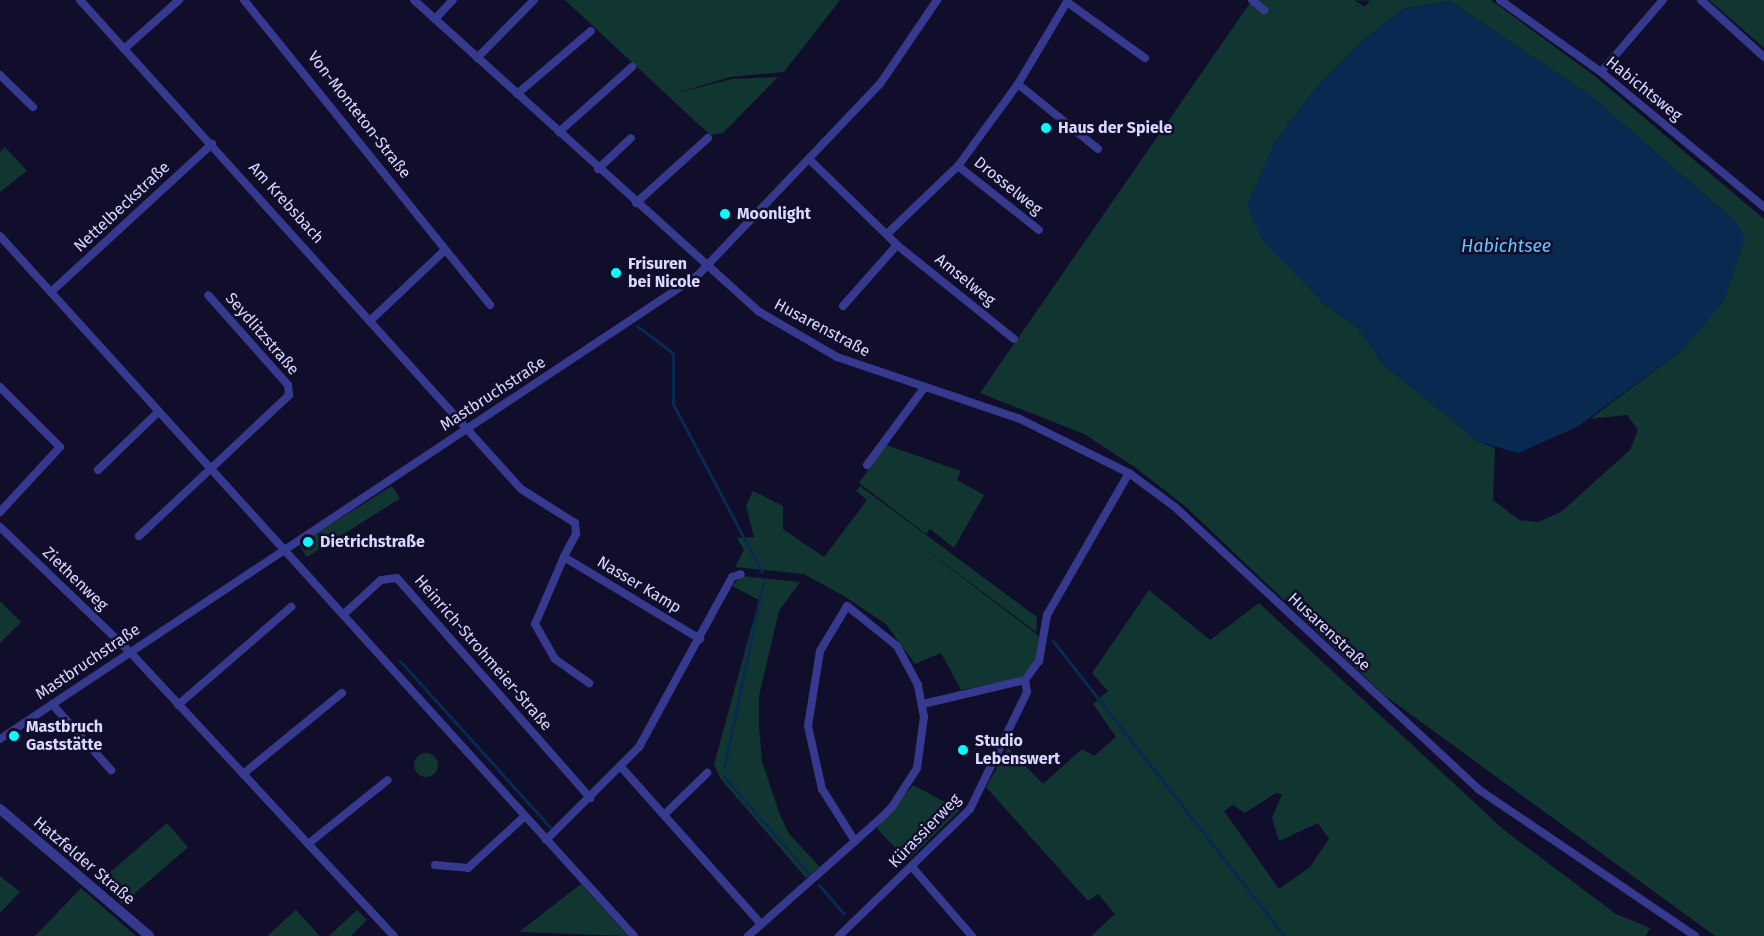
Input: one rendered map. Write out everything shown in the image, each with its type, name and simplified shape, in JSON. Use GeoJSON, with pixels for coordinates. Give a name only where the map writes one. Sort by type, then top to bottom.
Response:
{"type":"FeatureCollection","features":[{"type":"Feature","properties":{"kind":"street","name":"Am Krebsbach"},"geometry":{"type":"LineString","coordinates":[[80,0],[372,320],[467,428]]}},
{"type":"Feature","properties":{"kind":"street"},"geometry":{"type":"LineString","coordinates":[[124,49],[179,0]]}},
{"type":"Feature","properties":{"kind":"street","name":"Von-Monteton-Straße"},"geometry":{"type":"LineString","coordinates":[[244,0],[321,89],[366,154],[429,223],[431,238],[490,304]]}},
{"type":"Feature","properties":{"kind":"street","name":"Husarenstraße"},"geometry":{"type":"LineString","coordinates":[[414,0],[707,268],[779,325],[837,357],[1020,419],[1129,473],[1175,507],[1478,789],[1695,936]]}},
{"type":"Feature","properties":{"kind":"street"},"geometry":{"type":"LineString","coordinates":[[435,19],[453,0]]}},
{"type":"Feature","properties":{"kind":"street"},"geometry":{"type":"LineString","coordinates":[[477,58],[534,0]]}},
{"type":"Feature","properties":{"kind":"street","name":"Mastbruchstraße"},"geometry":{"type":"LineString","coordinates":[[0,739],[129,651],[285,552],[707,268],[810,160],[903,55],[937,0]]}},
{"type":"Feature","properties":{"kind":"street"},"geometry":{"type":"LineString","coordinates":[[1252,0],[1264,10]]}},
{"type":"Feature","properties":{"kind":"street","name":"Habichtsweg"},"geometry":{"type":"LineString","coordinates":[[1500,0],[1601,72],[1764,207]]}},
{"type":"Feature","properties":{"kind":"street"},"geometry":{"type":"LineString","coordinates":[[1601,72],[1663,0]]}},
{"type":"Feature","properties":{"kind":"street"},"geometry":{"type":"LineString","coordinates":[[1701,0],[1764,57]]}},
{"type":"Feature","properties":{"kind":"street","name":"Drosselweg"},"geometry":{"type":"LineString","coordinates":[[887,234],[958,166],[1018,84],[1067,1],[1145,58]]}},
{"type":"Feature","properties":{"kind":"street"},"geometry":{"type":"LineString","coordinates":[[518,94],[591,31]]}},
{"type":"Feature","properties":{"kind":"street"},"geometry":{"type":"LineString","coordinates":[[559,132],[632,67]]}},
{"type":"Feature","properties":{"kind":"street"},"geometry":{"type":"LineString","coordinates":[[0,75],[33,107]]}},
{"type":"Feature","properties":{"kind":"street"},"geometry":{"type":"LineString","coordinates":[[1018,84],[1098,149]]}},
{"type":"Feature","properties":{"kind":"street"},"geometry":{"type":"LineString","coordinates":[[598,169],[631,138]]}},
{"type":"Feature","properties":{"kind":"street"},"geometry":{"type":"LineString","coordinates":[[636,203],[708,138]]}},
{"type":"Feature","properties":{"kind":"street","name":"Nettelbeckstraße"},"geometry":{"type":"LineString","coordinates":[[51,292],[212,144]]}},
{"type":"Feature","properties":{"kind":"street","name":"Amselweg"},"geometry":{"type":"LineString","coordinates":[[810,160],[897,245],[1014,339]]}},
{"type":"Feature","properties":{"kind":"street","name":"Drosselweg"},"geometry":{"type":"LineString","coordinates":[[958,166],[1039,230]]}},
{"type":"Feature","properties":{"kind":"street"},"geometry":{"type":"LineString","coordinates":[[0,236],[634,936]]}},
{"type":"Feature","properties":{"kind":"street"},"geometry":{"type":"LineString","coordinates":[[843,306],[897,245]]}},
{"type":"Feature","properties":{"kind":"street"},"geometry":{"type":"LineString","coordinates":[[372,320],[444,251]]}},
{"type":"Feature","properties":{"kind":"street","name":"Seydlitzstraße"},"geometry":{"type":"LineString","coordinates":[[208,295],[288,385],[289,395],[211,468]]}},
{"type":"Feature","properties":{"kind":"street"},"geometry":{"type":"LineString","coordinates":[[0,387],[60,447],[0,512]]}},
{"type":"Feature","properties":{"kind":"street"},"geometry":{"type":"LineString","coordinates":[[867,465],[924,388]]}},
{"type":"Feature","properties":{"kind":"street"},"geometry":{"type":"LineString","coordinates":[[98,470],[158,411]]}},
{"type":"Feature","properties":{"kind":"street"},"geometry":{"type":"LineString","coordinates":[[467,428],[531,499],[575,522],[576,534],[535,624],[555,659],[589,683]]}},
{"type":"Feature","properties":{"kind":"street"},"geometry":{"type":"LineString","coordinates":[[139,537],[211,468]]}},
{"type":"Feature","properties":{"kind":"street","name":"Kürassierweg"},"geometry":{"type":"LineString","coordinates":[[838,936],[913,868],[970,809],[1027,692],[1025,680],[1039,661],[1047,615],[1129,473]]}},
{"type":"Feature","properties":{"kind":"street","name":"Ziethenweg"},"geometry":{"type":"LineString","coordinates":[[0,527],[129,651],[394,936]]}},
{"type":"Feature","properties":{"kind":"street","name":"Nasser Kamp"},"geometry":{"type":"LineString","coordinates":[[564,557],[700,639]]}},
{"type":"Feature","properties":{"kind":"street"},"geometry":{"type":"LineString","coordinates":[[546,840],[622,768],[656,723],[732,577],[741,574]]}},
{"type":"Feature","properties":{"kind":"street","name":"Heinrich-Strohmeier-Straße"},"geometry":{"type":"LineString","coordinates":[[344,614],[381,580],[397,578],[590,798]]}},
{"type":"Feature","properties":{"kind":"street"},"geometry":{"type":"LineString","coordinates":[[748,936],[855,841],[892,807],[917,768],[923,704],[897,646],[847,606],[820,651],[808,726],[822,789],[855,841]]}},
{"type":"Feature","properties":{"kind":"street"},"geometry":{"type":"LineString","coordinates":[[178,705],[291,607]]}},
{"type":"Feature","properties":{"kind":"street"},"geometry":{"type":"LineString","coordinates":[[923,704],[1025,680]]}},
{"type":"Feature","properties":{"kind":"street"},"geometry":{"type":"LineString","coordinates":[[243,774],[342,693]]}},
{"type":"Feature","properties":{"kind":"street"},"geometry":{"type":"LineString","coordinates":[[52,705],[111,770]]}},
{"type":"Feature","properties":{"kind":"street"},"geometry":{"type":"LineString","coordinates":[[622,768],[761,924]]}},
{"type":"Feature","properties":{"kind":"street"},"geometry":{"type":"LineString","coordinates":[[665,814],[707,774]]}},
{"type":"Feature","properties":{"kind":"street"},"geometry":{"type":"LineString","coordinates":[[308,844],[388,780]]}},
{"type":"Feature","properties":{"kind":"street","name":"Hatzfelder Straße"},"geometry":{"type":"LineString","coordinates":[[0,809],[149,936]]}},
{"type":"Feature","properties":{"kind":"street"},"geometry":{"type":"LineString","coordinates":[[435,865],[468,868],[525,816]]}},
{"type":"Feature","properties":{"kind":"street"},"geometry":{"type":"LineString","coordinates":[[913,868],[972,936]]}},
{"type":"Feature","properties":{"kind":"green space"},"geometry":{"type":"Polygon","coordinates":[[[565,0],[840,0],[784,72],[730,77],[673,94],[732,79],[778,77],[723,133],[710,135],[565,0]]]}},
{"type":"Feature","properties":{"kind":"green space"},"geometry":{"type":"Polygon","coordinates":[[[1252,0],[1354,0],[1365,7],[1370,0],[1491,0],[1596,77],[1764,219],[1764,936],[1715,936],[1384,695],[1186,507],[1136,468],[1084,434],[980,393],[1252,0]],[[1449,1],[1403,9],[1360,43],[1311,94],[1274,144],[1324,304],[1358,328],[1384,365],[1479,442],[1495,448],[1493,500],[1519,520],[1538,522],[1561,512],[1630,450],[1638,430],[1627,415],[1590,419],[1682,350],[1736,222],[1588,94],[1449,1]]]}},
{"type":"Feature","properties":{"kind":"green space"},"geometry":{"type":"Polygon","coordinates":[[[1709,0],[1764,0],[1764,48],[1709,0]]]}},
{"type":"Feature","properties":{"kind":"green space"},"geometry":{"type":"Polygon","coordinates":[[[5,147],[27,171],[0,192],[0,152],[5,147]]]}},
{"type":"Feature","properties":{"kind":"green space"},"geometry":{"type":"Polygon","coordinates":[[[886,445],[961,471],[957,480],[984,495],[954,548],[930,529],[926,534],[859,483],[886,445]]]}},
{"type":"Feature","properties":{"kind":"green space"},"geometry":{"type":"Polygon","coordinates":[[[392,486],[400,499],[307,557],[299,544],[392,486]]]}},
{"type":"Feature","properties":{"kind":"green space"},"geometry":{"type":"Polygon","coordinates":[[[860,486],[1037,617],[1036,632],[903,532],[1039,636],[1037,658],[1024,677],[961,690],[941,653],[915,664],[886,624],[844,596],[804,574],[735,567],[744,550],[737,538],[754,537],[746,506],[753,491],[783,506],[783,529],[824,557],[867,500],[856,491],[860,486]]]}},
{"type":"Feature","properties":{"kind":"green space"},"geometry":{"type":"Polygon","coordinates":[[[741,576],[800,582],[779,611],[759,696],[759,727],[762,761],[780,815],[789,834],[820,867],[806,878],[720,778],[714,764],[759,600],[732,586],[741,576]]]}},
{"type":"Feature","properties":{"kind":"green space"},"geometry":{"type":"Polygon","coordinates":[[[1149,590],[1210,640],[1259,603],[1504,830],[1616,914],[1650,928],[1646,936],[1091,936],[1115,914],[1098,894],[1088,901],[986,787],[1008,748],[1043,784],[1082,749],[1094,756],[1116,737],[1093,704],[1108,691],[1092,673],[1149,590]],[[1276,793],[1245,813],[1233,805],[1224,811],[1279,889],[1310,867],[1329,839],[1318,823],[1279,841],[1272,818],[1282,794],[1276,793]]]}},
{"type":"Feature","properties":{"kind":"green space"},"geometry":{"type":"Polygon","coordinates":[[[0,601],[21,622],[0,643],[0,601]]]}},
{"type":"Feature","properties":{"kind":"green space"},"geometry":{"type":"Polygon","coordinates":[[[426,753],[435,756],[438,765],[435,774],[426,777],[417,774],[414,765],[417,756],[426,753]]]}},
{"type":"Feature","properties":{"kind":"green space"},"geometry":{"type":"Polygon","coordinates":[[[913,785],[960,810],[907,861],[877,828],[913,785]]]}},
{"type":"Feature","properties":{"kind":"green space"},"geometry":{"type":"Polygon","coordinates":[[[167,823],[188,847],[122,904],[101,880],[167,823]]]}},
{"type":"Feature","properties":{"kind":"green space"},"geometry":{"type":"Polygon","coordinates":[[[0,876],[20,892],[0,913],[0,876]]]}},
{"type":"Feature","properties":{"kind":"green space"},"geometry":{"type":"Polygon","coordinates":[[[581,884],[628,936],[519,932],[581,884]]]}},
{"type":"Feature","properties":{"kind":"green space"},"geometry":{"type":"Polygon","coordinates":[[[81,888],[136,936],[35,936],[81,888]]]}},
{"type":"Feature","properties":{"kind":"green space"},"geometry":{"type":"Polygon","coordinates":[[[296,910],[320,936],[267,936],[296,910]]]}},
{"type":"Feature","properties":{"kind":"green space"},"geometry":{"type":"Polygon","coordinates":[[[357,910],[367,920],[351,936],[329,936],[357,910]]]}},
{"type":"Feature","properties":{"kind":"water","name":"Habichtsee"},"geometry":{"type":"Polygon","coordinates":[[[1449,1],[1588,94],[1736,222],[1745,239],[1724,301],[1682,350],[1577,427],[1518,453],[1479,442],[1384,365],[1358,328],[1324,304],[1263,241],[1247,205],[1274,144],[1311,94],[1360,43],[1403,9],[1449,1]]]}},
{"type":"Feature","properties":{"kind":"waterway"},"geometry":{"type":"LineString","coordinates":[[637,326],[673,353],[673,404],[762,572]]}},
{"type":"Feature","properties":{"kind":"waterway"},"geometry":{"type":"LineString","coordinates":[[724,768],[763,583]]}},
{"type":"Feature","properties":{"kind":"waterway"},"geometry":{"type":"LineString","coordinates":[[1053,641],[1284,936]]}},
{"type":"Feature","properties":{"kind":"waterway"},"geometry":{"type":"LineString","coordinates":[[400,661],[550,827]]}},
{"type":"Feature","properties":{"kind":"waterway"},"geometry":{"type":"LineString","coordinates":[[724,777],[811,876]]}},
{"type":"Feature","properties":{"kind":"waterway"},"geometry":{"type":"LineString","coordinates":[[819,885],[844,914]]}},
{"type":"Feature","properties":{"kind":"place","name":"Haus der Spiele"},"geometry":{"type":"Point","coordinates":[1046,128]}},
{"type":"Feature","properties":{"kind":"place","name":"Moonlight"},"geometry":{"type":"Point","coordinates":[725,214]}},
{"type":"Feature","properties":{"kind":"place","name":"Frisuren bei Nicole"},"geometry":{"type":"Point","coordinates":[616,273]}},
{"type":"Feature","properties":{"kind":"place","name":"Dietrichstraße"},"geometry":{"type":"Point","coordinates":[308,542]}},
{"type":"Feature","properties":{"kind":"place","name":"Mastbruch Gaststätte"},"geometry":{"type":"Point","coordinates":[14,736]}},
{"type":"Feature","properties":{"kind":"place","name":"Studio Lebenswert"},"geometry":{"type":"Point","coordinates":[963,750]}}]}
